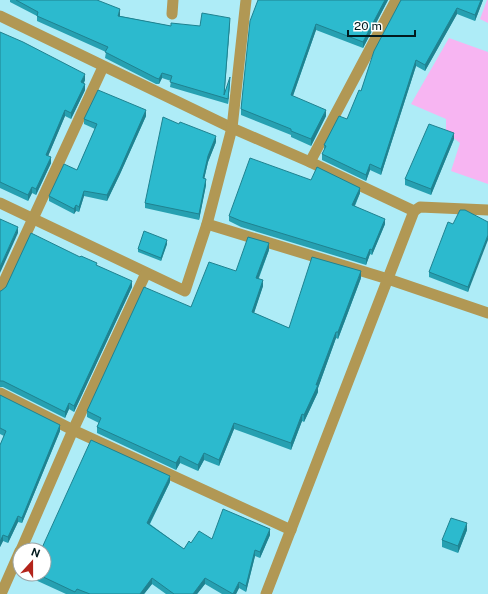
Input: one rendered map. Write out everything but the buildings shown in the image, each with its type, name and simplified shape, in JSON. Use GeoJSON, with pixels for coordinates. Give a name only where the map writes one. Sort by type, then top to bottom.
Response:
{"type":"FeatureCollection","features":[{"type":"Feature","properties":{"kind":"street"},"geometry":{"type":"LineString","coordinates":[[172,14],[173,0]]}},
{"type":"Feature","properties":{"kind":"street"},"geometry":{"type":"LineString","coordinates":[[0,203],[184,291],[207,224],[232,128],[246,0]]}},
{"type":"Feature","properties":{"kind":"street"},"geometry":{"type":"LineString","coordinates":[[310,162],[396,0]]}},
{"type":"Feature","properties":{"kind":"street"},"geometry":{"type":"LineString","coordinates":[[0,16],[232,128],[310,162],[414,211]]}},
{"type":"Feature","properties":{"kind":"street"},"geometry":{"type":"LineString","coordinates":[[0,290],[103,67]]}},
{"type":"Feature","properties":{"kind":"street"},"geometry":{"type":"LineString","coordinates":[[266,594],[414,211],[420,207],[488,210]]}},
{"type":"Feature","properties":{"kind":"street"},"geometry":{"type":"LineString","coordinates":[[207,224],[388,279],[488,313]]}},
{"type":"Feature","properties":{"kind":"street"},"geometry":{"type":"LineString","coordinates":[[24,542],[73,430],[146,273]]}},
{"type":"Feature","properties":{"kind":"street"},"geometry":{"type":"LineString","coordinates":[[0,393],[73,430],[291,530]]}},
{"type":"Feature","properties":{"kind":"street"},"geometry":{"type":"LineString","coordinates":[[1,594],[12,569]]}},
{"type":"Feature","properties":{"kind":"shaded area"},"geometry":{"type":"Polygon","coordinates":[[[488,0],[488,23],[480,19],[488,0]]]}},
{"type":"Feature","properties":{"kind":"shaded area"},"geometry":{"type":"Polygon","coordinates":[[[449,38],[488,52],[488,184],[451,171],[460,143],[446,132],[446,119],[411,104],[449,38]]]}}]}
